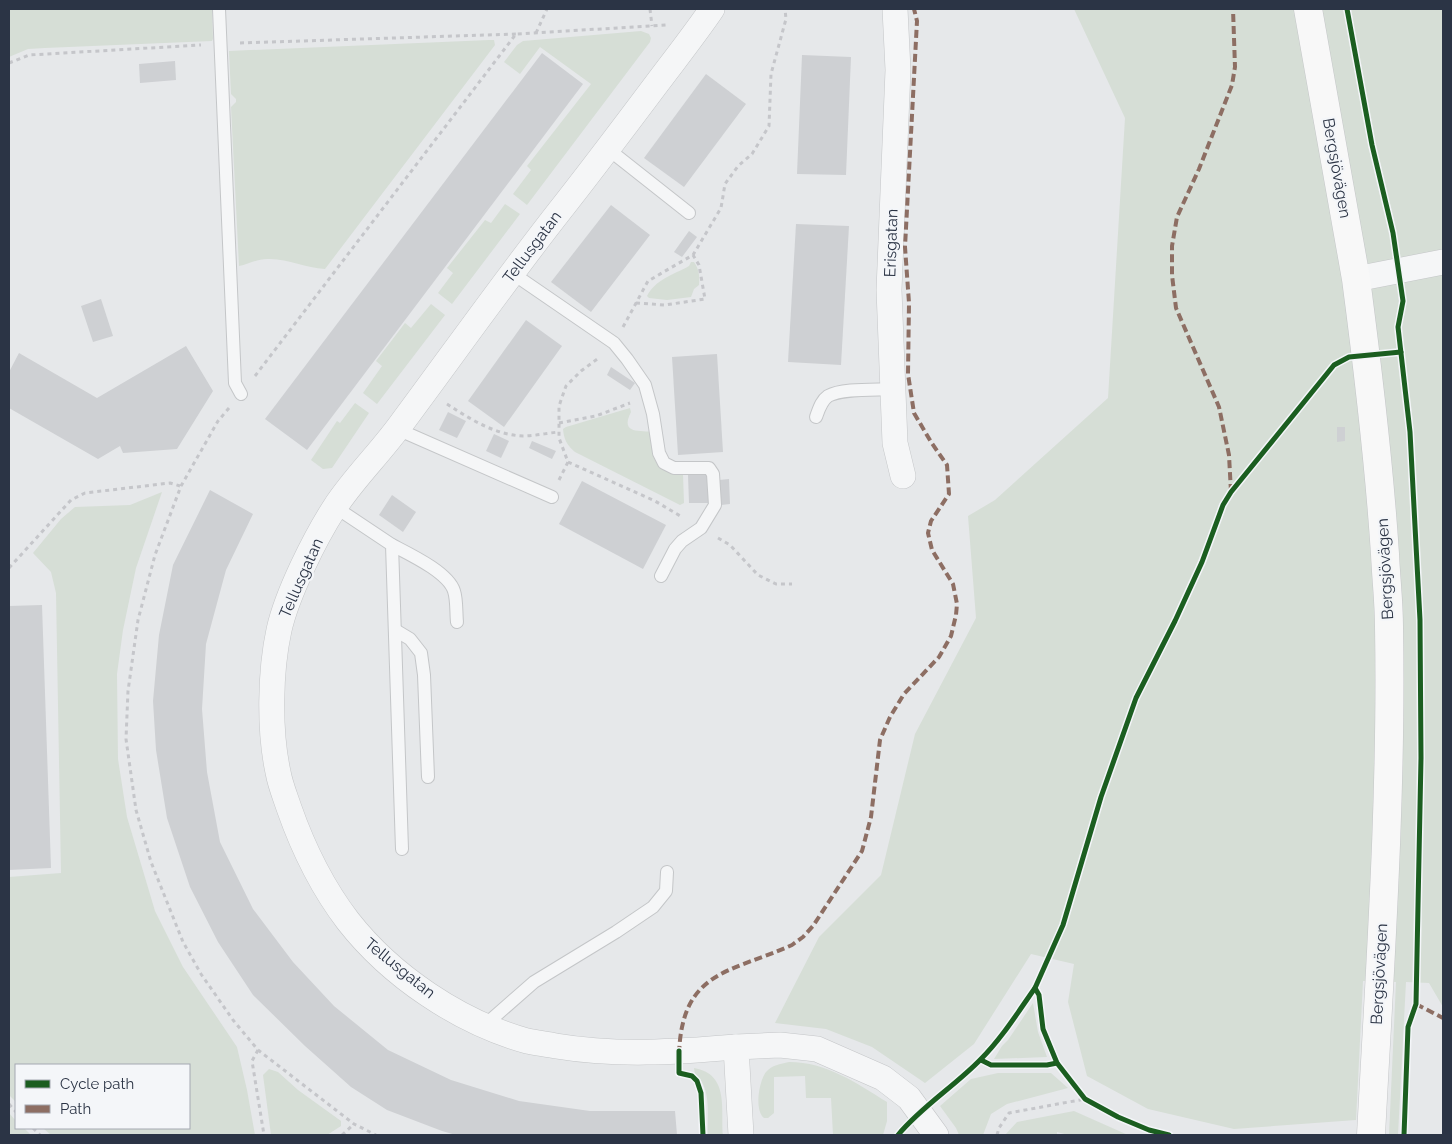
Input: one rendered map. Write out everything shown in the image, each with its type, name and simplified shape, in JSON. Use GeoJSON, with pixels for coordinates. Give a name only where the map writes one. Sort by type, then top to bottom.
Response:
{"type":"FeatureCollection","features":[{"type":"Feature","properties":{"kind":"main road","name":"Bergsjövägen"},"geometry":{"type":"LineString","coordinates":[[1308,9],[1356,279],[1378,462],[1389,624],[1385,862],[1371,1135]]}},
{"type":"Feature","properties":{"kind":"street","name":"Tellusgatan"},"geometry":{"type":"LineString","coordinates":[[712,9],[512,273],[398,429],[336,507],[306,562],[290,597],[279,629],[274,671],[273,724],[278,772],[301,842],[325,887],[341,911],[363,939],[416,986],[471,1020],[528,1041],[606,1052],[679,1051],[780,1045],[817,1049],[883,1078],[909,1098],[936,1135]]}},
{"type":"Feature","properties":{"kind":"street","name":"Erisgatan"},"geometry":{"type":"LineString","coordinates":[[894,9],[898,40],[898,70],[889,290],[894,443],[903,476]]}},
{"type":"Feature","properties":{"kind":"street"},"geometry":{"type":"LineString","coordinates":[[1356,279],[1443,262]]}},
{"type":"Feature","properties":{"kind":"street"},"geometry":{"type":"LineString","coordinates":[[736,1047],[741,1135]]}},
{"type":"Feature","properties":{"kind":"lane"},"geometry":{"type":"LineString","coordinates":[[219,9],[235,383],[241,394]]}},
{"type":"Feature","properties":{"kind":"lane"},"geometry":{"type":"LineString","coordinates":[[608,148],[689,213]]}},
{"type":"Feature","properties":{"kind":"lane"},"geometry":{"type":"LineString","coordinates":[[512,273],[614,343],[644,385],[653,414],[659,453],[664,463],[674,468],[709,468],[713,474],[715,505],[701,528],[682,541],[675,549],[661,576]]}},
{"type":"Feature","properties":{"kind":"lane"},"geometry":{"type":"LineString","coordinates":[[816,416],[820,405],[829,396],[844,392],[893,389]]}},
{"type":"Feature","properties":{"kind":"lane"},"geometry":{"type":"LineString","coordinates":[[398,429],[552,497]]}},
{"type":"Feature","properties":{"kind":"lane"},"geometry":{"type":"LineString","coordinates":[[336,507],[447,579],[454,591],[457,622]]}},
{"type":"Feature","properties":{"kind":"lane"},"geometry":{"type":"LineString","coordinates":[[392,545],[402,849]]}},
{"type":"Feature","properties":{"kind":"lane"},"geometry":{"type":"LineString","coordinates":[[395,630],[410,640],[421,653],[424,675],[428,777]]}},
{"type":"Feature","properties":{"kind":"lane"},"geometry":{"type":"LineString","coordinates":[[484,1025],[534,982],[653,907],[666,892],[667,872]]}},
{"type":"Feature","properties":{"kind":"path"},"geometry":{"type":"LineString","coordinates":[[536,33],[547,9]]}},
{"type":"Feature","properties":{"kind":"path"},"geometry":{"type":"LineString","coordinates":[[650,9],[652,26]]}},
{"type":"Feature","properties":{"kind":"path"},"geometry":{"type":"LineString","coordinates":[[552,497],[568,462],[559,438],[559,406],[566,386],[581,371],[610,350],[648,281],[693,254],[721,208],[725,184],[738,166],[752,154],[769,126],[772,74],[786,19],[785,9]]}},
{"type":"Feature","properties":{"kind":"path"},"geometry":{"type":"LineString","coordinates":[[9,63],[29,55],[221,44],[516,34]]}},
{"type":"Feature","properties":{"kind":"path"},"geometry":{"type":"LineString","coordinates":[[636,303],[665,305],[705,299],[701,273],[693,254]]}},
{"type":"Feature","properties":{"kind":"path"},"geometry":{"type":"LineString","coordinates":[[426,391],[467,416],[501,433],[524,436],[559,432]]}},
{"type":"Feature","properties":{"kind":"path"},"geometry":{"type":"LineString","coordinates":[[559,423],[596,416],[648,396]]}},
{"type":"Feature","properties":{"kind":"path"},"geometry":{"type":"LineString","coordinates":[[9,568],[71,500],[85,493],[170,483],[181,486]]}},
{"type":"Feature","properties":{"kind":"path"},"geometry":{"type":"LineString","coordinates":[[258,1050],[252,1061],[264,1135]]}},
{"type":"Feature","properties":{"kind":"path"},"geometry":{"type":"LineString","coordinates":[[997,1135],[999,1128],[1009,1113],[1085,1099]]}},
{"type":"Feature","properties":{"kind":"path"},"geometry":{"type":"LineString","coordinates":[[342,1135],[354,1124]]}},
{"type":"Feature","properties":{"kind":"shaded area"},"geometry":{"type":"Polygon","coordinates":[[[9,9],[212,9],[213,39],[212,41],[28,49],[9,57],[9,9]]]}},
{"type":"Feature","properties":{"kind":"shaded area"},"geometry":{"type":"Polygon","coordinates":[[[1074,9],[1443,9],[1443,1007],[1429,983],[1406,982],[1398,1135],[1389,1135],[1396,982],[1363,981],[1356,1120],[1234,1129],[1148,1109],[1087,1076],[1068,1002],[1074,964],[1031,954],[974,1044],[925,1083],[872,1047],[826,1029],[775,1023],[819,937],[881,875],[915,734],[976,618],[968,516],[995,500],[1108,398],[1125,118],[1074,9]]]}},
{"type":"Feature","properties":{"kind":"shaded area"},"geometry":{"type":"Polygon","coordinates":[[[641,31],[649,34],[650,42],[527,205],[513,194],[531,170],[527,166],[591,84],[540,47],[520,74],[504,62],[517,45],[523,41],[641,31]]]}},
{"type":"Feature","properties":{"kind":"shaded area"},"geometry":{"type":"Polygon","coordinates":[[[494,40],[495,45],[325,269],[284,260],[270,259],[258,260],[239,266],[231,107],[236,102],[236,99],[231,94],[229,51],[494,40]]]}},
{"type":"Feature","properties":{"kind":"shaded area"},"geometry":{"type":"Polygon","coordinates":[[[505,204],[520,214],[452,304],[438,293],[453,273],[447,268],[485,220],[491,223],[505,204]]]}},
{"type":"Feature","properties":{"kind":"shaded area"},"geometry":{"type":"Polygon","coordinates":[[[691,262],[694,262],[698,270],[699,285],[694,289],[691,297],[667,300],[649,298],[647,296],[660,281],[689,266],[691,262]]]}},
{"type":"Feature","properties":{"kind":"shaded area"},"geometry":{"type":"Polygon","coordinates":[[[431,304],[445,315],[377,404],[363,393],[382,366],[376,361],[405,323],[411,328],[431,304]]]}},
{"type":"Feature","properties":{"kind":"shaded area"},"geometry":{"type":"Polygon","coordinates":[[[355,403],[369,413],[332,468],[323,469],[311,460],[337,421],[340,423],[355,403]]]}},
{"type":"Feature","properties":{"kind":"shaded area"},"geometry":{"type":"Polygon","coordinates":[[[630,408],[628,425],[630,428],[638,431],[653,432],[655,451],[683,474],[684,503],[680,505],[575,452],[566,442],[563,429],[566,427],[630,408]]]}},
{"type":"Feature","properties":{"kind":"shaded area"},"geometry":{"type":"Polygon","coordinates":[[[162,492],[136,568],[123,630],[117,674],[118,759],[127,817],[155,911],[183,967],[237,1047],[255,1135],[51,1135],[44,1129],[190,1129],[190,1064],[15,1064],[15,1101],[9,1095],[9,877],[61,873],[56,593],[51,572],[33,553],[61,519],[75,507],[130,505],[162,492]]]}},
{"type":"Feature","properties":{"kind":"shaded area"},"geometry":{"type":"Polygon","coordinates":[[[1033,1003],[1038,1032],[1047,1057],[994,1059],[1002,1046],[1033,1003]]]}},
{"type":"Feature","properties":{"kind":"shaded area"},"geometry":{"type":"Polygon","coordinates":[[[789,1062],[803,1063],[829,1070],[887,1102],[887,1121],[883,1135],[833,1135],[831,1098],[806,1098],[805,1076],[774,1077],[774,1113],[768,1118],[764,1118],[759,1109],[758,1102],[763,1076],[776,1065],[789,1062]]]}},
{"type":"Feature","properties":{"kind":"shaded area"},"geometry":{"type":"Polygon","coordinates":[[[694,1068],[705,1071],[713,1077],[718,1085],[722,1104],[723,1135],[708,1135],[708,1102],[704,1086],[695,1075],[694,1068]]]}},
{"type":"Feature","properties":{"kind":"shaded area"},"geometry":{"type":"Polygon","coordinates":[[[269,1069],[278,1072],[298,1090],[341,1121],[341,1126],[327,1135],[271,1135],[263,1075],[269,1069]]]}},
{"type":"Feature","properties":{"kind":"shaded area"},"geometry":{"type":"Polygon","coordinates":[[[998,1073],[1051,1073],[1068,1088],[1007,1104],[991,1114],[983,1135],[959,1135],[940,1106],[971,1079],[998,1073]]]}},
{"type":"Feature","properties":{"kind":"shaded area"},"geometry":{"type":"Polygon","coordinates":[[[1074,1111],[1128,1135],[1068,1135],[1057,1132],[1057,1135],[1005,1135],[1017,1122],[1074,1111]]]}},
{"type":"Feature","properties":{"kind":"shaded area"},"geometry":{"type":"Polygon","coordinates":[[[9,1113],[15,1120],[15,1129],[25,1129],[31,1135],[9,1135],[9,1113]]]}},
{"type":"Feature","properties":{"kind":"building"},"geometry":{"type":"Polygon","coordinates":[[[542,53],[583,84],[307,450],[265,419],[542,53]]]}},
{"type":"Feature","properties":{"kind":"building"},"geometry":{"type":"Polygon","coordinates":[[[802,55],[851,57],[846,175],[797,174],[802,55]]]}},
{"type":"Feature","properties":{"kind":"building"},"geometry":{"type":"Polygon","coordinates":[[[175,61],[176,80],[140,83],[139,64],[175,61]]]}},
{"type":"Feature","properties":{"kind":"building"},"geometry":{"type":"Polygon","coordinates":[[[706,74],[746,104],[684,187],[644,158],[706,74]]]}},
{"type":"Feature","properties":{"kind":"building"},"geometry":{"type":"Polygon","coordinates":[[[611,205],[650,235],[591,312],[551,282],[611,205]]]}},
{"type":"Feature","properties":{"kind":"building"},"geometry":{"type":"Polygon","coordinates":[[[796,224],[849,226],[841,365],[788,362],[796,224]]]}},
{"type":"Feature","properties":{"kind":"building"},"geometry":{"type":"Polygon","coordinates":[[[689,231],[697,237],[682,257],[674,252],[689,231]]]}},
{"type":"Feature","properties":{"kind":"building"},"geometry":{"type":"Polygon","coordinates":[[[101,299],[113,336],[93,342],[81,306],[101,299]]]}},
{"type":"Feature","properties":{"kind":"building"},"geometry":{"type":"Polygon","coordinates":[[[526,320],[562,346],[504,427],[468,401],[526,320]]]}},
{"type":"Feature","properties":{"kind":"building"},"geometry":{"type":"Polygon","coordinates":[[[186,346],[213,391],[177,449],[123,453],[120,446],[98,459],[9,408],[9,372],[19,353],[97,398],[186,346]]]}},
{"type":"Feature","properties":{"kind":"building"},"geometry":{"type":"Polygon","coordinates":[[[717,354],[723,452],[678,455],[672,357],[717,354]]]}},
{"type":"Feature","properties":{"kind":"building"},"geometry":{"type":"Polygon","coordinates":[[[611,367],[635,383],[630,390],[607,375],[611,367]]]}},
{"type":"Feature","properties":{"kind":"building"},"geometry":{"type":"Polygon","coordinates":[[[448,412],[466,421],[457,438],[439,430],[448,412]]]}},
{"type":"Feature","properties":{"kind":"building"},"geometry":{"type":"Polygon","coordinates":[[[1337,427],[1345,427],[1345,441],[1337,442],[1337,427]]]}},
{"type":"Feature","properties":{"kind":"building"},"geometry":{"type":"Polygon","coordinates":[[[494,434],[509,441],[501,458],[486,451],[494,434]]]}},
{"type":"Feature","properties":{"kind":"building"},"geometry":{"type":"Polygon","coordinates":[[[532,441],[556,451],[552,459],[529,448],[532,441]]]}},
{"type":"Feature","properties":{"kind":"building"},"geometry":{"type":"Polygon","coordinates":[[[712,474],[713,503],[689,503],[688,475],[712,474]]]}},
{"type":"Feature","properties":{"kind":"building"},"geometry":{"type":"Polygon","coordinates":[[[729,479],[730,504],[721,505],[719,480],[729,479]]]}},
{"type":"Feature","properties":{"kind":"building"},"geometry":{"type":"Polygon","coordinates":[[[582,481],[666,525],[643,569],[559,524],[582,481]]]}},
{"type":"Feature","properties":{"kind":"building"},"geometry":{"type":"Polygon","coordinates":[[[210,490],[253,514],[226,570],[206,644],[202,709],[207,772],[220,842],[253,909],[293,962],[334,1006],[388,1050],[451,1080],[519,1101],[590,1111],[675,1111],[677,1135],[456,1135],[442,1131],[387,1110],[351,1087],[305,1046],[253,995],[218,942],[190,887],[167,818],[156,750],[153,701],[159,635],[173,565],[210,490]]]}},
{"type":"Feature","properties":{"kind":"building"},"geometry":{"type":"Polygon","coordinates":[[[392,495],[416,512],[403,532],[379,515],[392,495]]]}},
{"type":"Feature","properties":{"kind":"building"},"geometry":{"type":"Polygon","coordinates":[[[42,605],[51,868],[9,870],[9,606],[42,605]]]}},
{"type":"Feature","properties":{"kind":"marked path"},"geometry":{"type":"LineString","coordinates":[[679,1054],[682,1026],[689,1005],[700,990],[713,978],[792,945],[803,937],[813,926],[862,851],[871,817],[880,740],[890,717],[904,694],[939,657],[951,636],[956,615],[957,604],[953,584],[932,550],[928,533],[931,521],[949,494],[947,465],[914,413],[908,374],[909,303],[905,247],[917,21],[914,9]]}},
{"type":"Feature","properties":{"kind":"marked path"},"geometry":{"type":"LineString","coordinates":[[1231,492],[1229,455],[1219,407],[1176,308],[1172,275],[1172,246],[1177,217],[1199,169],[1232,85],[1235,67],[1233,9]]}},
{"type":"Feature","properties":{"kind":"marked path"},"geometry":{"type":"LineString","coordinates":[[1416,1004],[1443,1018]]}},
{"type":"Feature","properties":{"kind":"cycle path"},"geometry":{"type":"LineString","coordinates":[[1347,9],[1372,145],[1393,233],[1403,301],[1398,327],[1410,432],[1420,620],[1421,758],[1416,1004],[1408,1027],[1404,1135]]}},
{"type":"Feature","properties":{"kind":"cycle path"},"geometry":{"type":"LineString","coordinates":[[1169,1135],[1149,1130],[1118,1117],[1085,1099],[1057,1063],[1043,1029],[1039,995],[1035,988],[1063,925],[1101,797],[1136,698],[1202,562],[1223,505],[1231,492],[1334,365],[1349,357],[1401,352]]}},
{"type":"Feature","properties":{"kind":"cycle path"},"geometry":{"type":"LineString","coordinates":[[898,1135],[917,1115],[989,1051],[1010,1025],[1035,988]]}},
{"type":"Feature","properties":{"kind":"cycle path"},"geometry":{"type":"LineString","coordinates":[[679,1051],[679,1073],[692,1076],[697,1081],[701,1093],[703,1135]]}},
{"type":"Feature","properties":{"kind":"cycle path"},"geometry":{"type":"LineString","coordinates":[[981,1060],[991,1065],[1047,1065],[1057,1063]]}}]}
